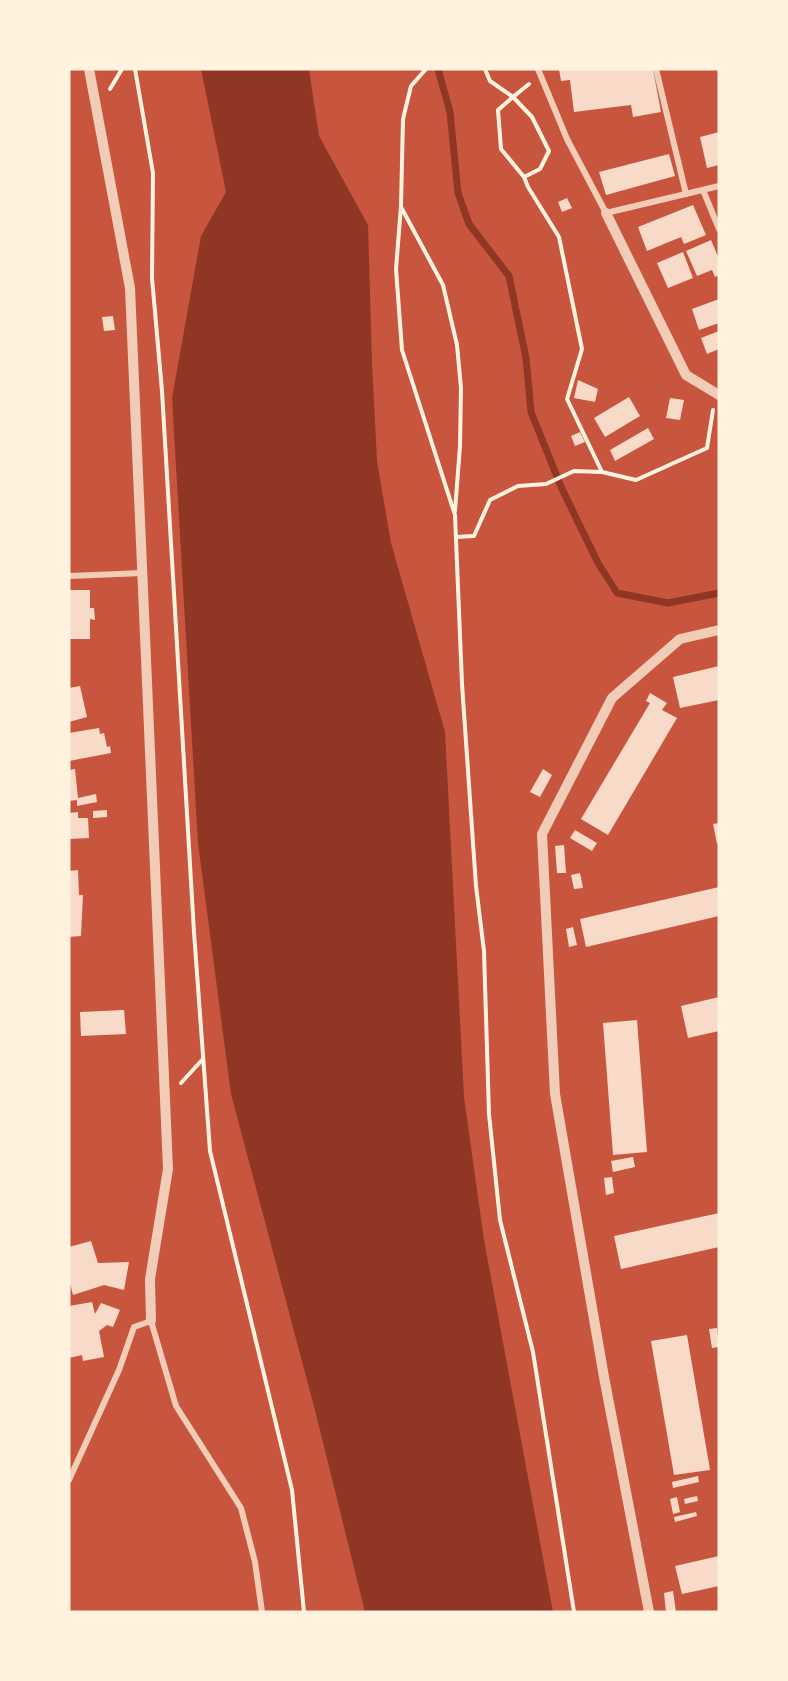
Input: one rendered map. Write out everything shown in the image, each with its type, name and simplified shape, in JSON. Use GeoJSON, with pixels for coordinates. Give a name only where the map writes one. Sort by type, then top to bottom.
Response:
{"type":"FeatureCollection","features":[{"type":"Feature","properties":{"kind":"street"},"geometry":{"type":"LineString","coordinates":[[88,69],[130,288],[168,1169],[150,1279],[151,1321],[176,1406],[241,1508],[255,1562],[262,1612]]}},
{"type":"Feature","properties":{"kind":"street"},"geometry":{"type":"LineString","coordinates":[[656,69],[686,194]]}},
{"type":"Feature","properties":{"kind":"street"},"geometry":{"type":"LineString","coordinates":[[539,72],[567,139],[686,375],[717,395]]}},
{"type":"Feature","properties":{"kind":"street"},"geometry":{"type":"LineString","coordinates":[[606,213],[719,186]]}},
{"type":"Feature","properties":{"kind":"street"},"geometry":{"type":"LineString","coordinates":[[703,190],[719,229]]}},
{"type":"Feature","properties":{"kind":"street"},"geometry":{"type":"LineString","coordinates":[[69,576],[144,573]]}},
{"type":"Feature","properties":{"kind":"street"},"geometry":{"type":"LineString","coordinates":[[649,1612],[604,1377],[555,1094],[542,834],[612,698],[680,639],[719,630]]}},
{"type":"Feature","properties":{"kind":"street"},"geometry":{"type":"LineString","coordinates":[[69,1480],[119,1370],[134,1327],[151,1321]]}},
{"type":"Feature","properties":{"kind":"path"},"geometry":{"type":"LineString","coordinates":[[135,69],[153,173],[152,278],[162,391],[210,1151],[292,1490],[303,1612]]}},
{"type":"Feature","properties":{"kind":"path"},"geometry":{"type":"LineString","coordinates":[[426,69],[411,86],[403,119],[401,206],[396,268],[402,350],[455,515]]}},
{"type":"Feature","properties":{"kind":"path"},"geometry":{"type":"LineString","coordinates":[[484,69],[490,81],[513,97],[532,117],[549,151],[540,169],[524,177]]}},
{"type":"Feature","properties":{"kind":"path"},"geometry":{"type":"LineString","coordinates":[[539,72],[498,110],[501,149],[524,177],[559,237],[582,349],[567,399],[602,472]]}},
{"type":"Feature","properties":{"kind":"path"},"geometry":{"type":"LineString","coordinates":[[401,206],[443,285],[457,345],[461,400],[455,515],[462,684],[476,886],[484,951],[489,1113],[500,1220],[533,1352],[574,1612]]}},
{"type":"Feature","properties":{"kind":"path"},"geometry":{"type":"LineString","coordinates":[[456,537],[474,536],[490,500],[518,486],[546,484],[574,471],[602,472],[636,480],[707,448],[717,395]]}},
{"type":"Feature","properties":{"kind":"path"},"geometry":{"type":"LineString","coordinates":[[165,1100],[203,1059]]}},
{"type":"Feature","properties":{"kind":"shaded area"},"geometry":{"type":"Polygon","coordinates":[[[201,69],[309,69],[319,136],[368,225],[377,461],[391,543],[445,732],[464,1097],[484,1240],[553,1612],[365,1612],[316,1414],[231,1094],[198,843],[172,398],[201,236],[226,192],[201,69]]]}},
{"type":"Feature","properties":{"kind":"building"},"geometry":{"type":"Polygon","coordinates":[[[559,69],[653,69],[661,112],[633,117],[631,105],[574,112],[570,80],[561,81],[559,69]]]}},
{"type":"Feature","properties":{"kind":"building"},"geometry":{"type":"Polygon","coordinates":[[[719,132],[719,165],[707,168],[700,137],[719,132]]]}},
{"type":"Feature","properties":{"kind":"building"},"geometry":{"type":"Polygon","coordinates":[[[669,154],[675,176],[606,195],[599,172],[669,154]]]}},
{"type":"Feature","properties":{"kind":"building"},"geometry":{"type":"Polygon","coordinates":[[[567,198],[572,208],[562,212],[558,202],[567,198]]]}},
{"type":"Feature","properties":{"kind":"building"},"geometry":{"type":"Polygon","coordinates":[[[693,205],[706,235],[684,244],[681,237],[647,251],[638,227],[693,205]]]}},
{"type":"Feature","properties":{"kind":"building"},"geometry":{"type":"Polygon","coordinates":[[[711,240],[719,259],[719,275],[715,277],[712,270],[697,276],[686,251],[711,240]]]}},
{"type":"Feature","properties":{"kind":"building"},"geometry":{"type":"Polygon","coordinates":[[[683,252],[693,278],[668,288],[657,263],[683,252]]]}},
{"type":"Feature","properties":{"kind":"building"},"geometry":{"type":"Polygon","coordinates":[[[719,299],[719,323],[699,330],[692,309],[719,299]]]}},
{"type":"Feature","properties":{"kind":"building"},"geometry":{"type":"Polygon","coordinates":[[[113,316],[115,330],[104,331],[102,317],[113,316]]]}},
{"type":"Feature","properties":{"kind":"building"},"geometry":{"type":"Polygon","coordinates":[[[719,331],[719,349],[707,354],[701,338],[719,331]]]}},
{"type":"Feature","properties":{"kind":"building"},"geometry":{"type":"Polygon","coordinates":[[[578,380],[598,389],[595,402],[574,398],[578,380]]]}},
{"type":"Feature","properties":{"kind":"building"},"geometry":{"type":"Polygon","coordinates":[[[629,397],[640,416],[605,437],[594,418],[629,397]]]}},
{"type":"Feature","properties":{"kind":"building"},"geometry":{"type":"Polygon","coordinates":[[[670,398],[684,400],[680,420],[666,418],[670,398]]]}},
{"type":"Feature","properties":{"kind":"building"},"geometry":{"type":"Polygon","coordinates":[[[648,428],[654,439],[615,461],[610,450],[648,428]]]}},
{"type":"Feature","properties":{"kind":"building"},"geometry":{"type":"Polygon","coordinates":[[[580,432],[585,442],[575,446],[571,436],[580,432]]]}},
{"type":"Feature","properties":{"kind":"building"},"geometry":{"type":"Polygon","coordinates":[[[69,590],[90,590],[90,608],[94,608],[95,620],[90,619],[90,639],[69,639],[69,590]]]}},
{"type":"Feature","properties":{"kind":"building"},"geometry":{"type":"Polygon","coordinates":[[[719,666],[719,700],[680,708],[673,677],[719,666]]]}},
{"type":"Feature","properties":{"kind":"building"},"geometry":{"type":"Polygon","coordinates":[[[80,686],[87,717],[69,722],[69,688],[80,686]]]}},
{"type":"Feature","properties":{"kind":"building"},"geometry":{"type":"Polygon","coordinates":[[[650,693],[667,703],[662,710],[677,718],[608,835],[581,819],[650,703],[646,701],[650,693]]]}},
{"type":"Feature","properties":{"kind":"building"},"geometry":{"type":"Polygon","coordinates":[[[99,728],[100,734],[104,733],[111,753],[69,761],[69,733],[99,728]]]}},
{"type":"Feature","properties":{"kind":"building"},"geometry":{"type":"Polygon","coordinates":[[[75,769],[78,798],[96,794],[97,802],[77,806],[77,800],[69,801],[69,770],[75,769]]]}},
{"type":"Feature","properties":{"kind":"building"},"geometry":{"type":"Polygon","coordinates":[[[543,769],[552,775],[540,797],[530,792],[543,769]]]}},
{"type":"Feature","properties":{"kind":"building"},"geometry":{"type":"Polygon","coordinates":[[[107,810],[107,817],[93,818],[93,811],[107,810]]]}},
{"type":"Feature","properties":{"kind":"building"},"geometry":{"type":"Polygon","coordinates":[[[78,812],[78,818],[88,818],[89,838],[69,839],[69,813],[78,812]]]}},
{"type":"Feature","properties":{"kind":"building"},"geometry":{"type":"Polygon","coordinates":[[[719,823],[719,843],[717,844],[713,824],[719,823]]]}},
{"type":"Feature","properties":{"kind":"building"},"geometry":{"type":"Polygon","coordinates":[[[575,830],[597,843],[592,851],[570,838],[575,830]]]}},
{"type":"Feature","properties":{"kind":"building"},"geometry":{"type":"Polygon","coordinates":[[[564,845],[566,873],[557,873],[555,846],[564,845]]]}},
{"type":"Feature","properties":{"kind":"building"},"geometry":{"type":"Polygon","coordinates":[[[78,870],[79,895],[83,895],[81,936],[69,937],[69,871],[78,870]]]}},
{"type":"Feature","properties":{"kind":"building"},"geometry":{"type":"Polygon","coordinates":[[[580,873],[583,888],[574,889],[571,875],[580,873]]]}},
{"type":"Feature","properties":{"kind":"building"},"geometry":{"type":"Polygon","coordinates":[[[719,887],[719,916],[586,947],[580,919],[719,887]]]}},
{"type":"Feature","properties":{"kind":"building"},"geometry":{"type":"Polygon","coordinates":[[[573,927],[577,945],[569,947],[566,929],[573,927]]]}},
{"type":"Feature","properties":{"kind":"building"},"geometry":{"type":"Polygon","coordinates":[[[719,997],[719,1031],[688,1038],[681,1006],[719,997]]]}},
{"type":"Feature","properties":{"kind":"building"},"geometry":{"type":"Polygon","coordinates":[[[124,1010],[126,1034],[81,1036],[80,1012],[124,1010]]]}},
{"type":"Feature","properties":{"kind":"building"},"geometry":{"type":"Polygon","coordinates":[[[637,1020],[647,1152],[613,1155],[603,1023],[637,1020]]]}},
{"type":"Feature","properties":{"kind":"building"},"geometry":{"type":"Polygon","coordinates":[[[633,1157],[635,1167],[613,1172],[611,1161],[633,1157]]]}},
{"type":"Feature","properties":{"kind":"building"},"geometry":{"type":"Polygon","coordinates":[[[612,1177],[614,1193],[606,1195],[604,1178],[612,1177]]]}},
{"type":"Feature","properties":{"kind":"building"},"geometry":{"type":"Polygon","coordinates":[[[719,1213],[719,1247],[621,1269],[614,1236],[719,1213]]]}},
{"type":"Feature","properties":{"kind":"building"},"geometry":{"type":"Polygon","coordinates":[[[91,1241],[98,1263],[129,1262],[124,1290],[104,1285],[73,1295],[69,1280],[69,1247],[91,1241]]]}},
{"type":"Feature","properties":{"kind":"building"},"geometry":{"type":"Polygon","coordinates":[[[92,1302],[95,1314],[101,1303],[120,1310],[113,1327],[107,1325],[99,1331],[104,1357],[83,1361],[82,1355],[69,1358],[69,1306],[92,1302]]]}},
{"type":"Feature","properties":{"kind":"building"},"geometry":{"type":"Polygon","coordinates":[[[717,1328],[719,1347],[712,1348],[709,1329],[717,1328]]]}},
{"type":"Feature","properties":{"kind":"building"},"geometry":{"type":"Polygon","coordinates":[[[687,1335],[710,1470],[674,1475],[651,1341],[687,1335]]]}},
{"type":"Feature","properties":{"kind":"building"},"geometry":{"type":"Polygon","coordinates":[[[698,1476],[699,1482],[673,1488],[672,1482],[698,1476]]]}},
{"type":"Feature","properties":{"kind":"building"},"geometry":{"type":"Polygon","coordinates":[[[697,1496],[698,1501],[685,1504],[684,1499],[697,1496]]]}},
{"type":"Feature","properties":{"kind":"building"},"geometry":{"type":"Polygon","coordinates":[[[677,1497],[680,1512],[673,1514],[670,1499],[677,1497]]]}},
{"type":"Feature","properties":{"kind":"building"},"geometry":{"type":"Polygon","coordinates":[[[696,1512],[697,1516],[675,1522],[674,1517],[696,1512]]]}},
{"type":"Feature","properties":{"kind":"building"},"geometry":{"type":"Polygon","coordinates":[[[719,1556],[719,1586],[682,1594],[675,1566],[719,1556]]]}},
{"type":"Feature","properties":{"kind":"building"},"geometry":{"type":"Polygon","coordinates":[[[673,1591],[676,1612],[666,1612],[664,1593],[673,1591]]]}},
{"type":"Feature","properties":{"kind":"waterway"},"geometry":{"type":"LineString","coordinates":[[438,69],[450,112],[458,193],[469,224],[509,276],[526,358],[531,412],[562,489],[598,563],[617,593],[668,603],[719,593]]}}]}
